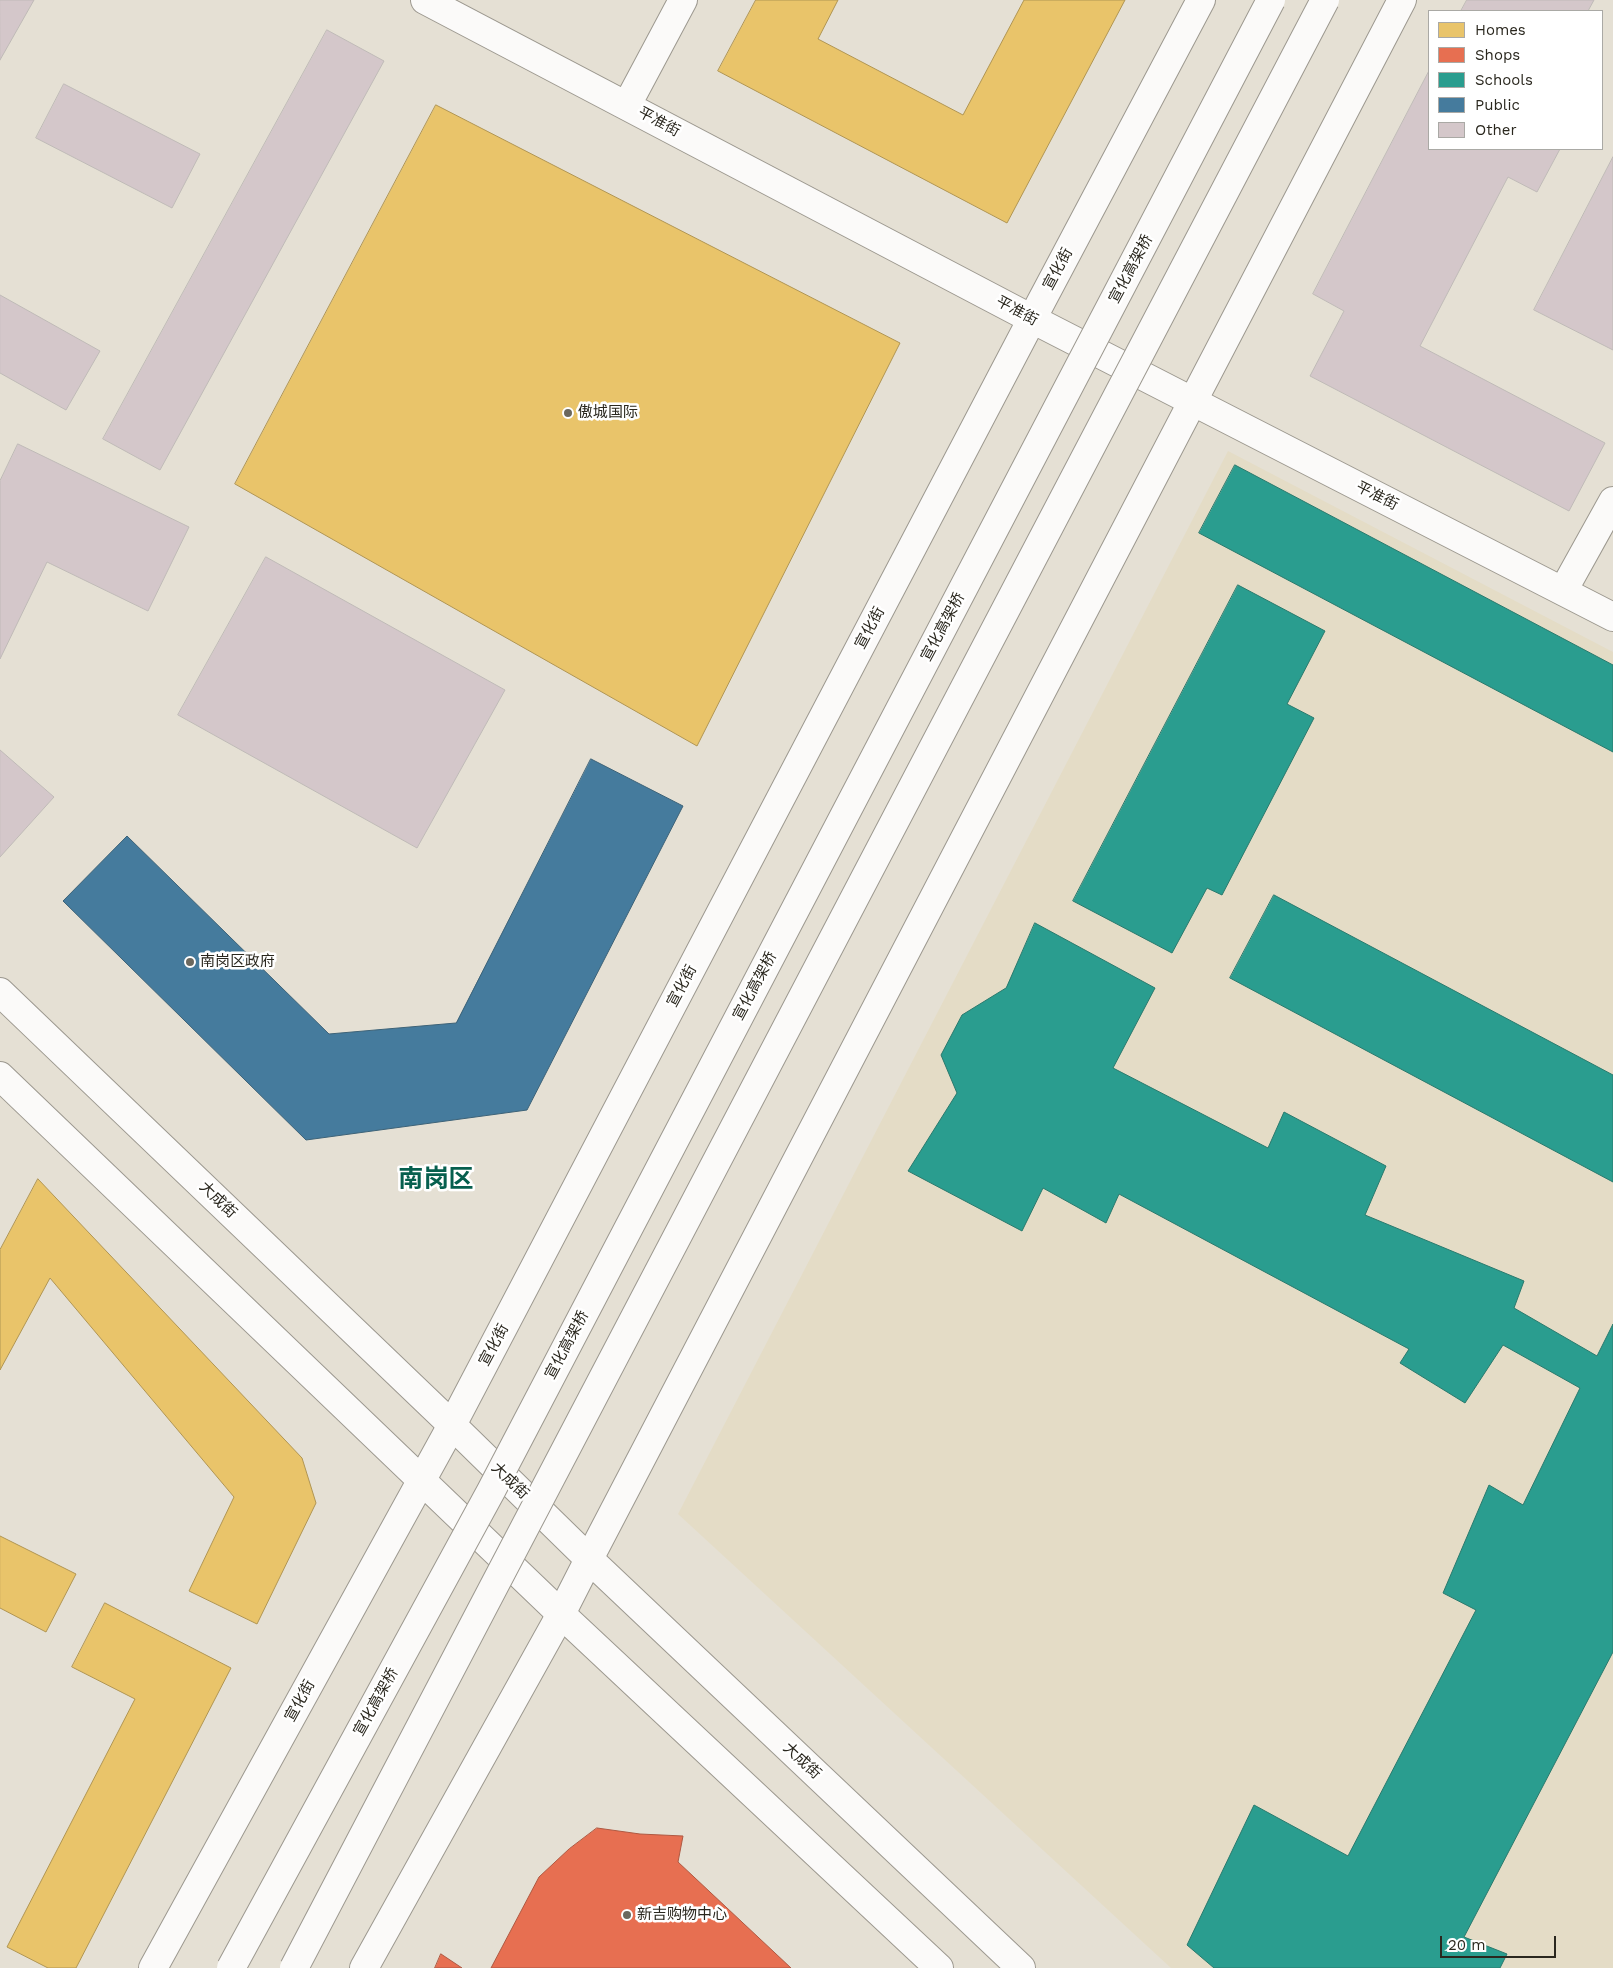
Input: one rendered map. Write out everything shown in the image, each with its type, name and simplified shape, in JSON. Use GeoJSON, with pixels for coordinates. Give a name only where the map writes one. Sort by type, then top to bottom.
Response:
{"type":"FeatureCollection","features":[{"type":"Feature","properties":{"kind":"main road","name":"平准街"},"geometry":{"type":"LineString","coordinates":[[425,0],[1032,319],[1613,617]]}},
{"type":"Feature","properties":{"kind":"main road"},"geometry":{"type":"LineString","coordinates":[[628,106],[683,0]]}},
{"type":"Feature","properties":{"kind":"main road","name":"宣化街"},"geometry":{"type":"LineString","coordinates":[[153,1968],[452,1425],[1032,319],[1202,0]]}},
{"type":"Feature","properties":{"kind":"main road","name":"宣化高架桥"},"geometry":{"type":"LineString","coordinates":[[231,1968],[491,1491],[1271,0]]}},
{"type":"Feature","properties":{"kind":"main road"},"geometry":{"type":"LineString","coordinates":[[294,1968],[1325,0]]}},
{"type":"Feature","properties":{"kind":"main road"},"geometry":{"type":"LineString","coordinates":[[364,1968],[561,1614],[1191,401],[1402,0]]}},
{"type":"Feature","properties":{"kind":"main road"},"geometry":{"type":"LineString","coordinates":[[1563,591],[1613,501]]}},
{"type":"Feature","properties":{"kind":"main road","name":"大成街"},"geometry":{"type":"LineString","coordinates":[[0,992],[452,1425],[588,1559],[1021,1968]]}},
{"type":"Feature","properties":{"kind":"main road"},"geometry":{"type":"LineString","coordinates":[[2,1084],[421,1479],[561,1614],[939,1968]]}},
{"type":"Feature","properties":{"kind":"shaded area"},"geometry":{"type":"Polygon","coordinates":[[[1228,451],[1613,652],[1613,1968],[1171,1968],[678,1514],[1228,451]]]}},
{"type":"Feature","properties":{"kind":"building: Homes"},"geometry":{"type":"Polygon","coordinates":[[[756,0],[838,0],[818,39],[963,115],[1024,0],[1125,0],[1007,223],[718,71],[756,0]]]}},
{"type":"Feature","properties":{"kind":"building: Homes","name":"傲城国际"},"geometry":{"type":"Polygon","coordinates":[[[436,105],[900,343],[697,746],[235,484],[436,105]]]}},
{"type":"Feature","properties":{"kind":"building: Homes"},"geometry":{"type":"Polygon","coordinates":[[[38,1179],[302,1458],[316,1503],[257,1624],[189,1591],[234,1497],[50,1278],[0,1370],[0,1250],[38,1179]]]}},
{"type":"Feature","properties":{"kind":"building: Homes"},"geometry":{"type":"Polygon","coordinates":[[[0,1536],[76,1574],[46,1632],[0,1608],[0,1536]]]}},
{"type":"Feature","properties":{"kind":"building: Homes"},"geometry":{"type":"Polygon","coordinates":[[[105,1603],[231,1668],[76,1968],[48,1968],[7,1947],[135,1699],[72,1667],[105,1603]]]}},
{"type":"Feature","properties":{"kind":"building: Shops","name":"新吉购物中心"},"geometry":{"type":"Polygon","coordinates":[[[597,1828],[640,1834],[683,1836],[678,1862],[791,1968],[491,1968],[539,1877],[569,1849],[597,1828]]]}},
{"type":"Feature","properties":{"kind":"building: Shops"},"geometry":{"type":"Polygon","coordinates":[[[441,1954],[462,1968],[435,1968],[441,1954]]]}},
{"type":"Feature","properties":{"kind":"building: Schools"},"geometry":{"type":"Polygon","coordinates":[[[1235,465],[1613,665],[1613,752],[1199,533],[1235,465]]]}},
{"type":"Feature","properties":{"kind":"building: Schools"},"geometry":{"type":"Polygon","coordinates":[[[1238,585],[1325,631],[1287,704],[1314,718],[1222,895],[1207,888],[1172,953],[1073,901],[1238,585]]]}},
{"type":"Feature","properties":{"kind":"building: Schools"},"geometry":{"type":"Polygon","coordinates":[[[1274,895],[1613,1075],[1613,1182],[1230,978],[1274,895]]]}},
{"type":"Feature","properties":{"kind":"building: Schools"},"geometry":{"type":"Polygon","coordinates":[[[1035,923],[1155,988],[1113,1068],[1268,1148],[1284,1112],[1386,1166],[1365,1215],[1524,1281],[1514,1308],[1597,1356],[1613,1324],[1613,1652],[1464,1937],[1507,1954],[1500,1968],[1214,1968],[1187,1945],[1254,1805],[1348,1856],[1476,1610],[1443,1593],[1489,1485],[1523,1505],[1580,1388],[1503,1345],[1465,1403],[1400,1363],[1409,1349],[1119,1194],[1106,1223],[1043,1188],[1022,1231],[908,1171],[957,1093],[941,1055],[962,1015],[1006,988],[1035,923]]]}},
{"type":"Feature","properties":{"kind":"building: Public","name":"南岗区政府"},"geometry":{"type":"Polygon","coordinates":[[[591,759],[683,806],[527,1110],[306,1140],[63,901],[127,836],[329,1034],[456,1023],[591,759]]]}},
{"type":"Feature","properties":{"kind":"building: Other"},"geometry":{"type":"Polygon","coordinates":[[[0,0],[34,0],[0,60],[0,0]]]}},
{"type":"Feature","properties":{"kind":"building: Other"},"geometry":{"type":"Polygon","coordinates":[[[1467,0],[1594,0],[1589,10],[1462,10],[1467,0]]]}},
{"type":"Feature","properties":{"kind":"building: Other"},"geometry":{"type":"Polygon","coordinates":[[[327,30],[384,61],[160,470],[103,439],[327,30]]]}},
{"type":"Feature","properties":{"kind":"building: Other"},"geometry":{"type":"Polygon","coordinates":[[[1428,73],[1428,150],[1559,150],[1537,192],[1508,177],[1420,346],[1605,443],[1569,511],[1310,376],[1344,311],[1313,294],[1428,73]]]}},
{"type":"Feature","properties":{"kind":"building: Other"},"geometry":{"type":"Polygon","coordinates":[[[64,84],[200,154],[172,208],[36,138],[64,84]]]}},
{"type":"Feature","properties":{"kind":"building: Other"},"geometry":{"type":"Polygon","coordinates":[[[1613,157],[1613,350],[1534,310],[1613,157]]]}},
{"type":"Feature","properties":{"kind":"building: Other"},"geometry":{"type":"Polygon","coordinates":[[[0,295],[100,351],[66,410],[0,373],[0,295]]]}},
{"type":"Feature","properties":{"kind":"building: Other"},"geometry":{"type":"Polygon","coordinates":[[[18,444],[189,527],[148,611],[47,562],[0,659],[0,481],[18,444]]]}},
{"type":"Feature","properties":{"kind":"building: Other"},"geometry":{"type":"Polygon","coordinates":[[[266,557],[505,690],[417,848],[178,715],[266,557]]]}},
{"type":"Feature","properties":{"kind":"building: Other"},"geometry":{"type":"Polygon","coordinates":[[[0,750],[54,797],[0,857],[0,750]]]}},
{"type":"Feature","properties":{"kind":"place","name":"傲城国际"},"geometry":{"type":"Point","coordinates":[568,413]}},
{"type":"Feature","properties":{"kind":"place","name":"南岗区政府"},"geometry":{"type":"Point","coordinates":[190,962]}},
{"type":"Feature","properties":{"kind":"place","name":"新吉购物中心"},"geometry":{"type":"Point","coordinates":[627,1915]}},
{"type":"Feature","properties":{"kind":"district","name":"南岗区"},"geometry":{"type":"Point","coordinates":[436,1180]}}]}
